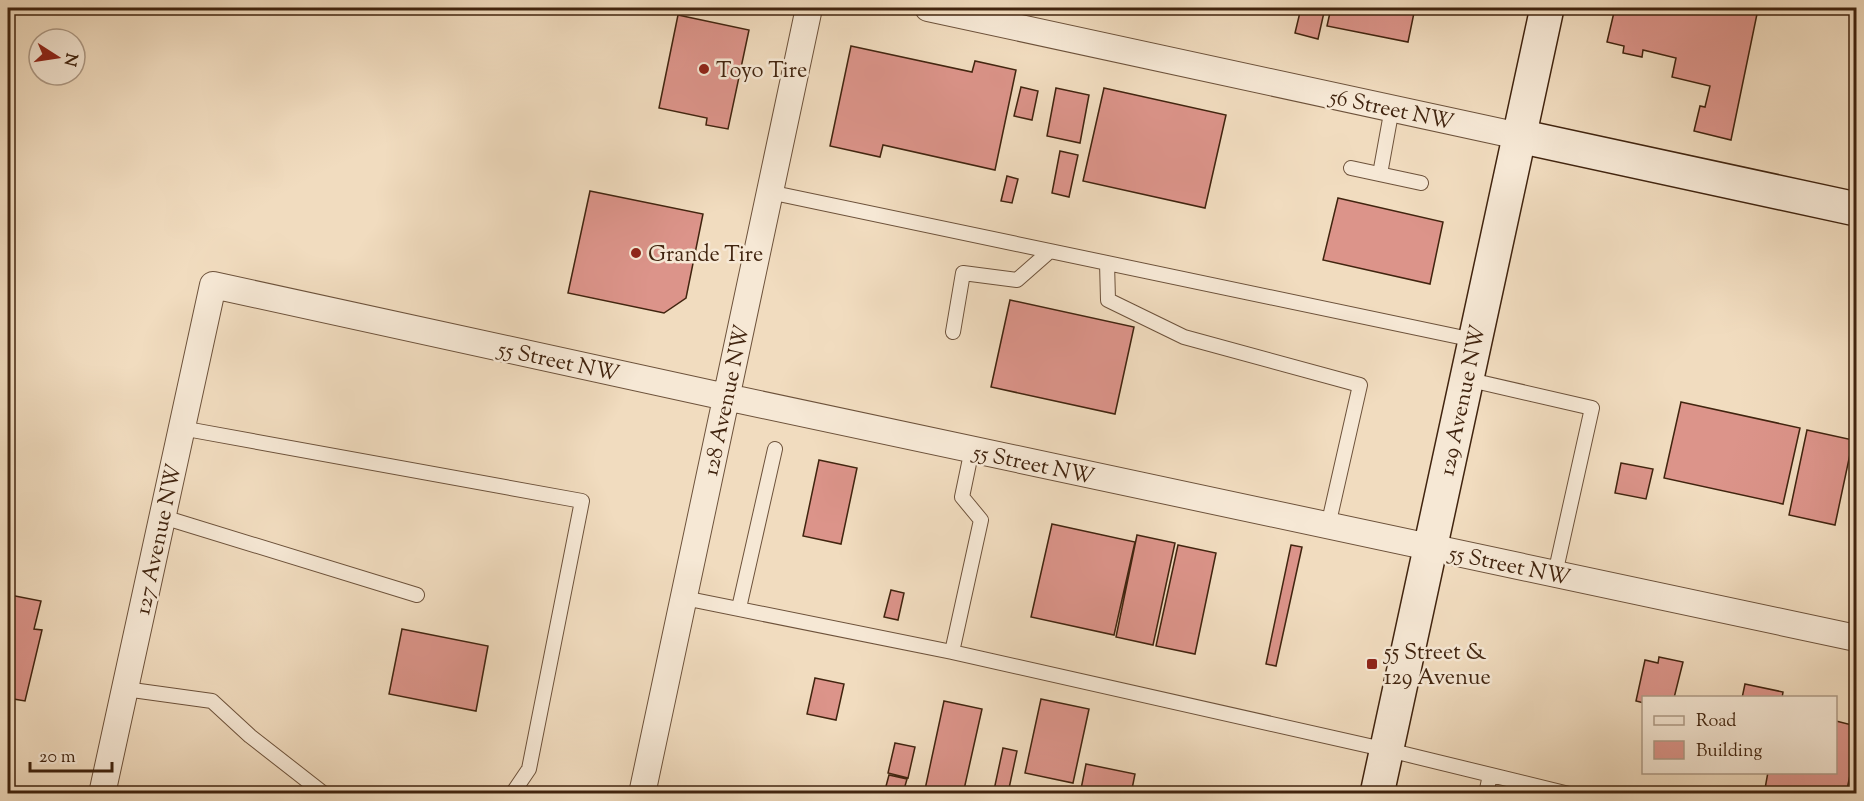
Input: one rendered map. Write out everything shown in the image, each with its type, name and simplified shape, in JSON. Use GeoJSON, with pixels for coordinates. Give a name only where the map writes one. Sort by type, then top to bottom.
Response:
{"type":"FeatureCollection","features":[{"type":"Feature","properties":{"kind":"street","name":"128 Avenue NW"},"geometry":{"type":"LineString","coordinates":[[642,794],[809,8]]}},
{"type":"Feature","properties":{"kind":"street","name":"56 Street NW"},"geometry":{"type":"LineString","coordinates":[[928,8],[1857,209]]}},
{"type":"Feature","properties":{"kind":"street","name":"129 Avenue NW"},"geometry":{"type":"LineString","coordinates":[[1377,794],[1547,8]]}},
{"type":"Feature","properties":{"kind":"street","name":"55 Street NW"},"geometry":{"type":"LineString","coordinates":[[213,285],[726,397],[1857,638]]}},
{"type":"Feature","properties":{"kind":"street","name":"127 Avenue NW"},"geometry":{"type":"LineString","coordinates":[[102,794],[213,285]]}},
{"type":"Feature","properties":{"kind":"lane"},"geometry":{"type":"LineString","coordinates":[[1380,174],[1392,108]]}},
{"type":"Feature","properties":{"kind":"lane"},"geometry":{"type":"LineString","coordinates":[[1351,168],[1421,183]]}},
{"type":"Feature","properties":{"kind":"lane"},"geometry":{"type":"LineString","coordinates":[[769,192],[1474,340]]}},
{"type":"Feature","properties":{"kind":"lane"},"geometry":{"type":"LineString","coordinates":[[953,332],[963,273],[1017,280],[1050,251]]}},
{"type":"Feature","properties":{"kind":"lane"},"geometry":{"type":"LineString","coordinates":[[1107,263],[1108,300],[1184,337],[1360,385],[1328,526]]}},
{"type":"Feature","properties":{"kind":"lane"},"geometry":{"type":"LineString","coordinates":[[1466,380],[1592,408],[1555,574]]}},
{"type":"Feature","properties":{"kind":"lane"},"geometry":{"type":"LineString","coordinates":[[181,428],[582,501],[529,770],[512,794]]}},
{"type":"Feature","properties":{"kind":"lane"},"geometry":{"type":"LineString","coordinates":[[739,608],[775,449]]}},
{"type":"Feature","properties":{"kind":"lane"},"geometry":{"type":"LineString","coordinates":[[952,652],[981,520],[962,497],[972,449]]}},
{"type":"Feature","properties":{"kind":"lane"},"geometry":{"type":"LineString","coordinates":[[163,517],[417,595]]}},
{"type":"Feature","properties":{"kind":"lane"},"geometry":{"type":"LineString","coordinates":[[684,598],[952,652],[1387,750],[1569,794]]}},
{"type":"Feature","properties":{"kind":"lane"},"geometry":{"type":"LineString","coordinates":[[125,689],[212,701],[250,736],[323,793],[328,794]]}},
{"type":"Feature","properties":{"kind":"lane"},"geometry":{"type":"LineString","coordinates":[[1486,794],[1490,775]]}},
{"type":"Feature","properties":{"kind":"building"},"geometry":{"type":"Polygon","coordinates":[[[1301,8],[1325,8],[1318,39],[1295,33],[1301,8]]]}},
{"type":"Feature","properties":{"kind":"building"},"geometry":{"type":"Polygon","coordinates":[[[1331,8],[1415,8],[1408,42],[1327,26],[1331,8]]]}},
{"type":"Feature","properties":{"kind":"building"},"geometry":{"type":"Polygon","coordinates":[[[1615,8],[1747,8],[1746,11],[1757,14],[1731,140],[1694,131],[1700,106],[1705,107],[1710,86],[1672,77],[1676,58],[1643,50],[1642,57],[1623,53],[1624,46],[1607,42],[1615,8]]]}},
{"type":"Feature","properties":{"kind":"building"},"geometry":{"type":"Polygon","coordinates":[[[1842,8],[1856,8],[1856,21],[1842,8]]]}},
{"type":"Feature","properties":{"kind":"building","name":"Toyo Tire"},"geometry":{"type":"Polygon","coordinates":[[[678,15],[749,30],[728,129],[706,125],[707,118],[659,108],[678,15]]]}},
{"type":"Feature","properties":{"kind":"building"},"geometry":{"type":"Polygon","coordinates":[[[851,46],[972,72],[975,61],[1016,70],[995,170],[883,145],[880,157],[830,146],[851,46]]]}},
{"type":"Feature","properties":{"kind":"building"},"geometry":{"type":"Polygon","coordinates":[[[1021,87],[1038,91],[1032,120],[1014,116],[1021,87]]]}},
{"type":"Feature","properties":{"kind":"building"},"geometry":{"type":"Polygon","coordinates":[[[1056,88],[1089,95],[1080,143],[1047,136],[1056,88]]]}},
{"type":"Feature","properties":{"kind":"building"},"geometry":{"type":"Polygon","coordinates":[[[1104,88],[1226,115],[1205,208],[1083,181],[1104,88]]]}},
{"type":"Feature","properties":{"kind":"building"},"geometry":{"type":"Polygon","coordinates":[[[1060,151],[1078,155],[1069,197],[1052,193],[1060,151]]]}},
{"type":"Feature","properties":{"kind":"building"},"geometry":{"type":"Polygon","coordinates":[[[1007,176],[1018,179],[1012,203],[1001,201],[1007,176]]]}},
{"type":"Feature","properties":{"kind":"building","name":"Grande Tire"},"geometry":{"type":"Polygon","coordinates":[[[590,191],[703,214],[686,298],[664,313],[568,293],[590,191]]]}},
{"type":"Feature","properties":{"kind":"building"},"geometry":{"type":"Polygon","coordinates":[[[1338,198],[1443,222],[1430,284],[1323,260],[1338,198]]]}},
{"type":"Feature","properties":{"kind":"building"},"geometry":{"type":"Polygon","coordinates":[[[1010,300],[1134,327],[1115,414],[991,387],[1010,300]]]}},
{"type":"Feature","properties":{"kind":"building"},"geometry":{"type":"Polygon","coordinates":[[[1681,402],[1800,428],[1783,504],[1664,478],[1681,402]]]}},
{"type":"Feature","properties":{"kind":"building"},"geometry":{"type":"Polygon","coordinates":[[[1807,430],[1853,440],[1835,525],[1789,515],[1807,430]]]}},
{"type":"Feature","properties":{"kind":"building"},"geometry":{"type":"Polygon","coordinates":[[[819,460],[857,468],[841,544],[803,536],[819,460]]]}},
{"type":"Feature","properties":{"kind":"building"},"geometry":{"type":"Polygon","coordinates":[[[1621,463],[1653,469],[1646,499],[1615,493],[1621,463]]]}},
{"type":"Feature","properties":{"kind":"building"},"geometry":{"type":"Polygon","coordinates":[[[1052,524],[1135,542],[1114,635],[1031,617],[1052,524]]]}},
{"type":"Feature","properties":{"kind":"building"},"geometry":{"type":"Polygon","coordinates":[[[1137,535],[1175,543],[1153,645],[1116,637],[1137,535]]]}},
{"type":"Feature","properties":{"kind":"building"},"geometry":{"type":"Polygon","coordinates":[[[1178,545],[1216,553],[1195,654],[1156,646],[1178,545]]]}},
{"type":"Feature","properties":{"kind":"building"},"geometry":{"type":"Polygon","coordinates":[[[1291,545],[1302,547],[1276,666],[1266,664],[1291,545]]]}},
{"type":"Feature","properties":{"kind":"building"},"geometry":{"type":"Polygon","coordinates":[[[891,590],[904,593],[898,620],[884,617],[891,590]]]}},
{"type":"Feature","properties":{"kind":"building"},"geometry":{"type":"Polygon","coordinates":[[[10,595],[41,601],[34,629],[42,630],[25,701],[8,698],[8,604],[10,595]]]}},
{"type":"Feature","properties":{"kind":"building"},"geometry":{"type":"Polygon","coordinates":[[[402,629],[488,646],[476,711],[389,694],[402,629]]]}},
{"type":"Feature","properties":{"kind":"building"},"geometry":{"type":"Polygon","coordinates":[[[1659,657],[1683,662],[1674,696],[1642,696],[1642,702],[1636,701],[1645,660],[1658,663],[1659,657]]]}},
{"type":"Feature","properties":{"kind":"building"},"geometry":{"type":"Polygon","coordinates":[[[815,678],[844,684],[836,720],[807,714],[815,678]]]}},
{"type":"Feature","properties":{"kind":"building"},"geometry":{"type":"Polygon","coordinates":[[[1745,684],[1783,692],[1782,696],[1742,696],[1745,684]]]}},
{"type":"Feature","properties":{"kind":"building"},"geometry":{"type":"Polygon","coordinates":[[[1041,699],[1089,709],[1073,783],[1025,773],[1041,699]]]}},
{"type":"Feature","properties":{"kind":"building"},"geometry":{"type":"Polygon","coordinates":[[[944,701],[982,709],[963,794],[924,794],[944,701]]]}},
{"type":"Feature","properties":{"kind":"building"},"geometry":{"type":"Polygon","coordinates":[[[1837,721],[1856,726],[1856,747],[1846,794],[1764,794],[1768,774],[1837,774],[1837,721]]]}},
{"type":"Feature","properties":{"kind":"building"},"geometry":{"type":"Polygon","coordinates":[[[895,743],[915,747],[908,778],[888,773],[895,743]]]}},
{"type":"Feature","properties":{"kind":"building"},"geometry":{"type":"Polygon","coordinates":[[[1003,748],[1017,751],[1008,793],[994,790],[1003,748]]]}},
{"type":"Feature","properties":{"kind":"building"},"geometry":{"type":"Polygon","coordinates":[[[1856,762],[1856,794],[1850,794],[1856,762]]]}},
{"type":"Feature","properties":{"kind":"building"},"geometry":{"type":"Polygon","coordinates":[[[1086,764],[1135,774],[1131,794],[1080,794],[1086,764]]]}},
{"type":"Feature","properties":{"kind":"building"},"geometry":{"type":"Polygon","coordinates":[[[889,775],[907,779],[903,793],[885,790],[889,775]]]}},
{"type":"Feature","properties":{"kind":"place","name":"Toyo Tire"},"geometry":{"type":"Point","coordinates":[704,69]}},
{"type":"Feature","properties":{"kind":"place","name":"Grande Tire"},"geometry":{"type":"Point","coordinates":[636,253]}},
{"type":"Feature","properties":{"kind":"place","name":"55 Street & 129 Avenue"},"geometry":{"type":"Point","coordinates":[1372,664]}}]}
